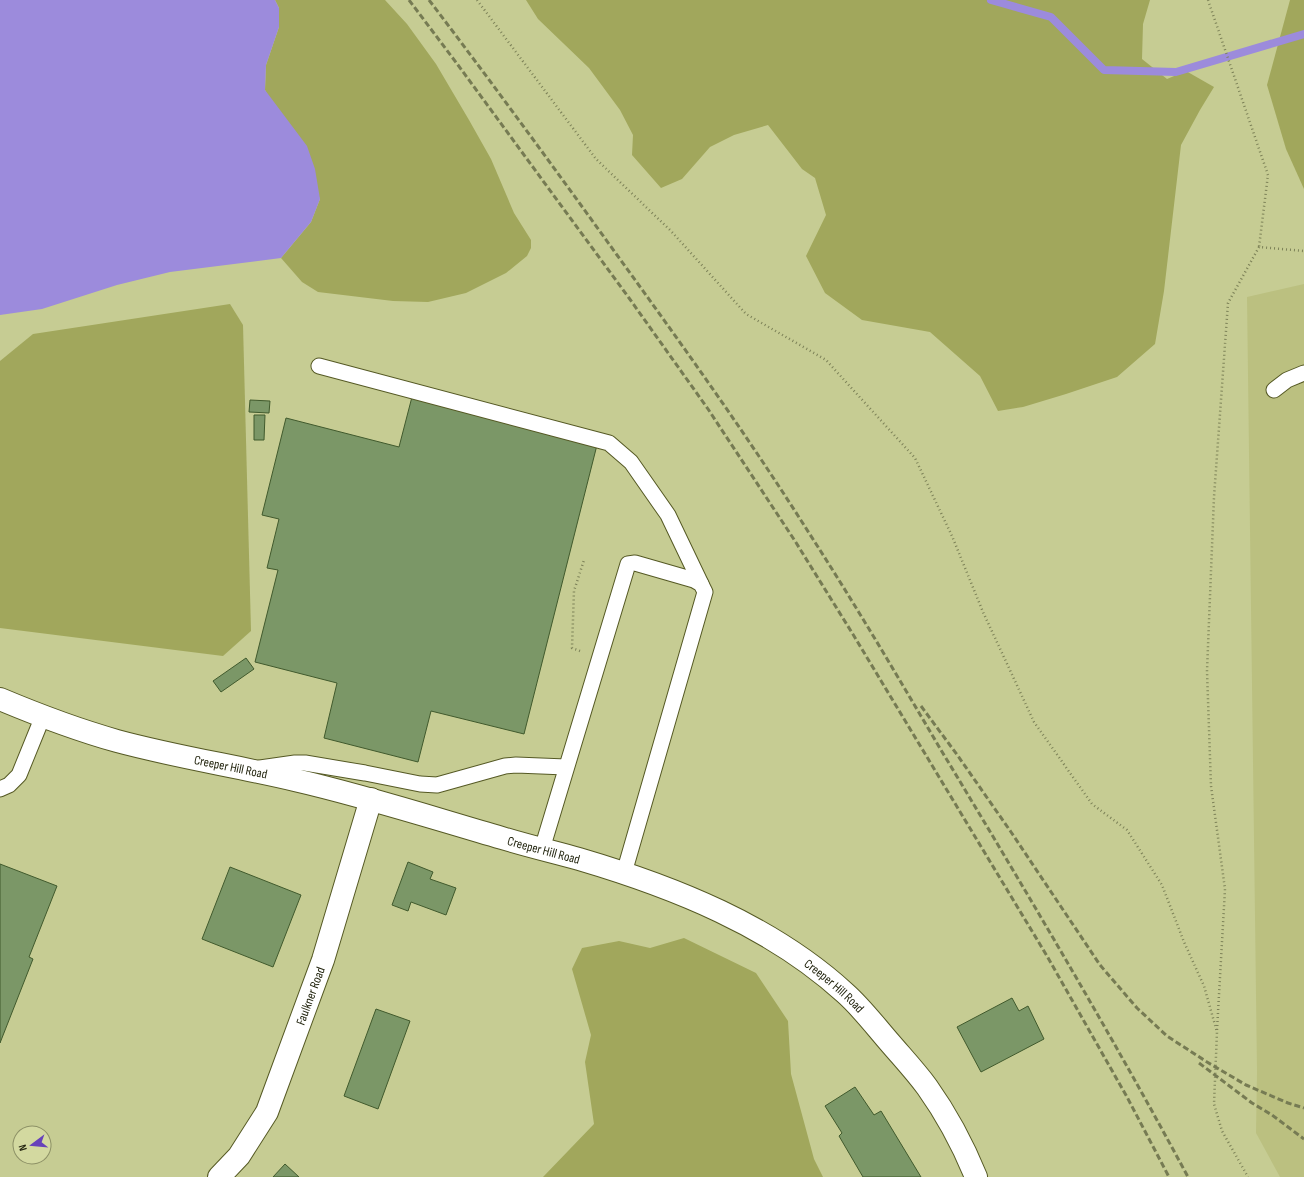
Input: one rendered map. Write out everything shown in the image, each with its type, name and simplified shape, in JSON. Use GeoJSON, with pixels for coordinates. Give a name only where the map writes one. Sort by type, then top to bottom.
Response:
{"type":"FeatureCollection","features":[{"type":"Feature","properties":{"kind":"street","name":"Creeper Hill Road"},"geometry":{"type":"LineString","coordinates":[[0,699],[43,716],[117,741],[300,781],[371,799],[624,873],[690,898],[746,925],[792,953],[847,994],[926,1086],[957,1135],[976,1177]]}},
{"type":"Feature","properties":{"kind":"street","name":"Faulkner Road"},"geometry":{"type":"LineString","coordinates":[[219,1177],[239,1156],[267,1112],[323,960],[371,799]]}},
{"type":"Feature","properties":{"kind":"lane"},"geometry":{"type":"LineString","coordinates":[[319,366],[609,443],[631,462],[668,515],[706,592],[624,873]]}},
{"type":"Feature","properties":{"kind":"lane"},"geometry":{"type":"LineString","coordinates":[[1274,390],[1287,380],[1304,373]]}},
{"type":"Feature","properties":{"kind":"lane"},"geometry":{"type":"LineString","coordinates":[[542,849],[628,564],[635,563],[694,580],[701,584]]}},
{"type":"Feature","properties":{"kind":"lane"},"geometry":{"type":"LineString","coordinates":[[0,789],[9,785],[19,775],[43,716]]}},
{"type":"Feature","properties":{"kind":"lane"},"geometry":{"type":"LineString","coordinates":[[250,770],[295,763],[305,763],[420,784],[437,785],[505,766],[566,767]]}},
{"type":"Feature","properties":{"kind":"path"},"geometry":{"type":"LineString","coordinates":[[476,0],[596,160],[671,230],[746,314],[826,360],[915,458],[952,536],[983,612],[1034,722],[1092,804],[1126,830],[1162,885],[1184,942],[1204,986],[1217,1032]]}},
{"type":"Feature","properties":{"kind":"path"},"geometry":{"type":"LineString","coordinates":[[1208,0],[1268,176],[1259,247],[1228,303],[1214,497],[1207,671],[1211,786],[1225,889],[1214,1104],[1222,1131],[1248,1177]]}},
{"type":"Feature","properties":{"kind":"path"},"geometry":{"type":"LineString","coordinates":[[1259,247],[1304,251]]}},
{"type":"Feature","properties":{"kind":"path"},"geometry":{"type":"LineString","coordinates":[[584,560],[574,592],[572,648],[600,657]]}},
{"type":"Feature","properties":{"kind":"shaded area"},"geometry":{"type":"Polygon","coordinates":[[[0,0],[275,0],[279,8],[279,27],[266,65],[265,90],[307,146],[315,169],[320,199],[311,222],[281,258],[170,272],[117,285],[42,309],[0,315],[0,0]]]}},
{"type":"Feature","properties":{"kind":"shaded area"},"geometry":{"type":"Polygon","coordinates":[[[275,0],[385,0],[407,24],[436,64],[491,159],[514,213],[531,240],[531,248],[527,256],[506,273],[466,293],[428,302],[393,301],[318,292],[302,282],[281,258],[311,222],[320,199],[265,90],[266,65],[279,27],[279,8],[275,0]]]}},
{"type":"Feature","properties":{"kind":"shaded area"},"geometry":{"type":"Polygon","coordinates":[[[526,0],[1150,0],[1143,24],[1142,59],[1167,79],[1186,71],[1214,87],[1181,145],[1164,291],[1155,344],[1117,377],[1023,407],[998,411],[980,376],[930,332],[862,320],[825,293],[806,256],[826,215],[815,178],[802,169],[768,125],[734,135],[710,147],[682,179],[661,188],[632,155],[633,135],[620,110],[589,68],[538,19],[526,0]]]}},
{"type":"Feature","properties":{"kind":"shaded area"},"geometry":{"type":"Polygon","coordinates":[[[1290,0],[1304,0],[1304,189],[1286,149],[1267,85],[1290,0]]]}},
{"type":"Feature","properties":{"kind":"shaded area"},"geometry":{"type":"Polygon","coordinates":[[[1304,284],[1304,1177],[1280,1177],[1256,1133],[1257,1072],[1247,297],[1304,284]]]}},
{"type":"Feature","properties":{"kind":"shaded area"},"geometry":{"type":"Polygon","coordinates":[[[230,304],[243,325],[251,631],[223,656],[0,628],[0,361],[33,334],[230,304]]]}},
{"type":"Feature","properties":{"kind":"shaded area"},"geometry":{"type":"Polygon","coordinates":[[[684,938],[756,973],[788,1021],[791,1074],[814,1159],[823,1177],[543,1177],[594,1124],[585,1062],[591,1035],[572,969],[582,948],[619,941],[650,948],[684,938]]]}},
{"type":"Feature","properties":{"kind":"building"},"geometry":{"type":"Polygon","coordinates":[[[413,393],[598,441],[524,734],[431,711],[418,762],[324,738],[337,683],[255,662],[278,570],[267,568],[279,519],[262,515],[286,418],[399,447],[413,393]]]}},
{"type":"Feature","properties":{"kind":"building"},"geometry":{"type":"Polygon","coordinates":[[[250,400],[270,401],[269,413],[249,412],[250,400]]]}},
{"type":"Feature","properties":{"kind":"building"},"geometry":{"type":"Polygon","coordinates":[[[254,415],[265,415],[264,440],[254,440],[254,415]]]}},
{"type":"Feature","properties":{"kind":"building"},"geometry":{"type":"Polygon","coordinates":[[[246,658],[254,669],[221,692],[213,681],[246,658]]]}},
{"type":"Feature","properties":{"kind":"building"},"geometry":{"type":"Polygon","coordinates":[[[408,862],[433,872],[430,879],[456,888],[446,915],[411,902],[408,911],[392,905],[408,862]]]}},
{"type":"Feature","properties":{"kind":"building"},"geometry":{"type":"Polygon","coordinates":[[[0,864],[57,886],[29,957],[33,959],[0,1043],[0,864]]]}},
{"type":"Feature","properties":{"kind":"building"},"geometry":{"type":"Polygon","coordinates":[[[230,867],[301,895],[273,967],[202,939],[230,867]]]}},
{"type":"Feature","properties":{"kind":"building"},"geometry":{"type":"Polygon","coordinates":[[[1012,998],[1019,1011],[1028,1006],[1044,1039],[981,1072],[957,1027],[1012,998]]]}},
{"type":"Feature","properties":{"kind":"building"},"geometry":{"type":"Polygon","coordinates":[[[376,1009],[410,1021],[378,1109],[344,1096],[376,1009]]]}},
{"type":"Feature","properties":{"kind":"building"},"geometry":{"type":"Polygon","coordinates":[[[855,1087],[874,1115],[881,1111],[921,1177],[863,1177],[839,1136],[842,1133],[825,1106],[855,1087]]]}},
{"type":"Feature","properties":{"kind":"building"},"geometry":{"type":"Polygon","coordinates":[[[285,1164],[299,1177],[273,1177],[285,1164]]]}},
{"type":"Feature","properties":{"kind":"waterway"},"geometry":{"type":"LineString","coordinates":[[991,0],[1051,17],[1104,70],[1176,72],[1304,34]]}},
{"type":"Feature","properties":{"kind":"railway"},"geometry":{"type":"LineString","coordinates":[[409,0],[629,298],[708,409],[795,541],[1047,956],[1127,1097],[1169,1177]]}},
{"type":"Feature","properties":{"kind":"railway"},"geometry":{"type":"LineString","coordinates":[[429,0],[524,127],[666,323],[715,392],[786,498],[876,641],[1036,909],[1098,1015],[1188,1177]]}},
{"type":"Feature","properties":{"kind":"railway"},"geometry":{"type":"LineString","coordinates":[[921,706],[1011,832],[1100,965],[1137,1008],[1167,1036],[1207,1062],[1246,1085],[1288,1103],[1304,1108]]}},
{"type":"Feature","properties":{"kind":"railway"},"geometry":{"type":"LineString","coordinates":[[1199,1063],[1252,1103],[1272,1115],[1304,1139]]}}]}
